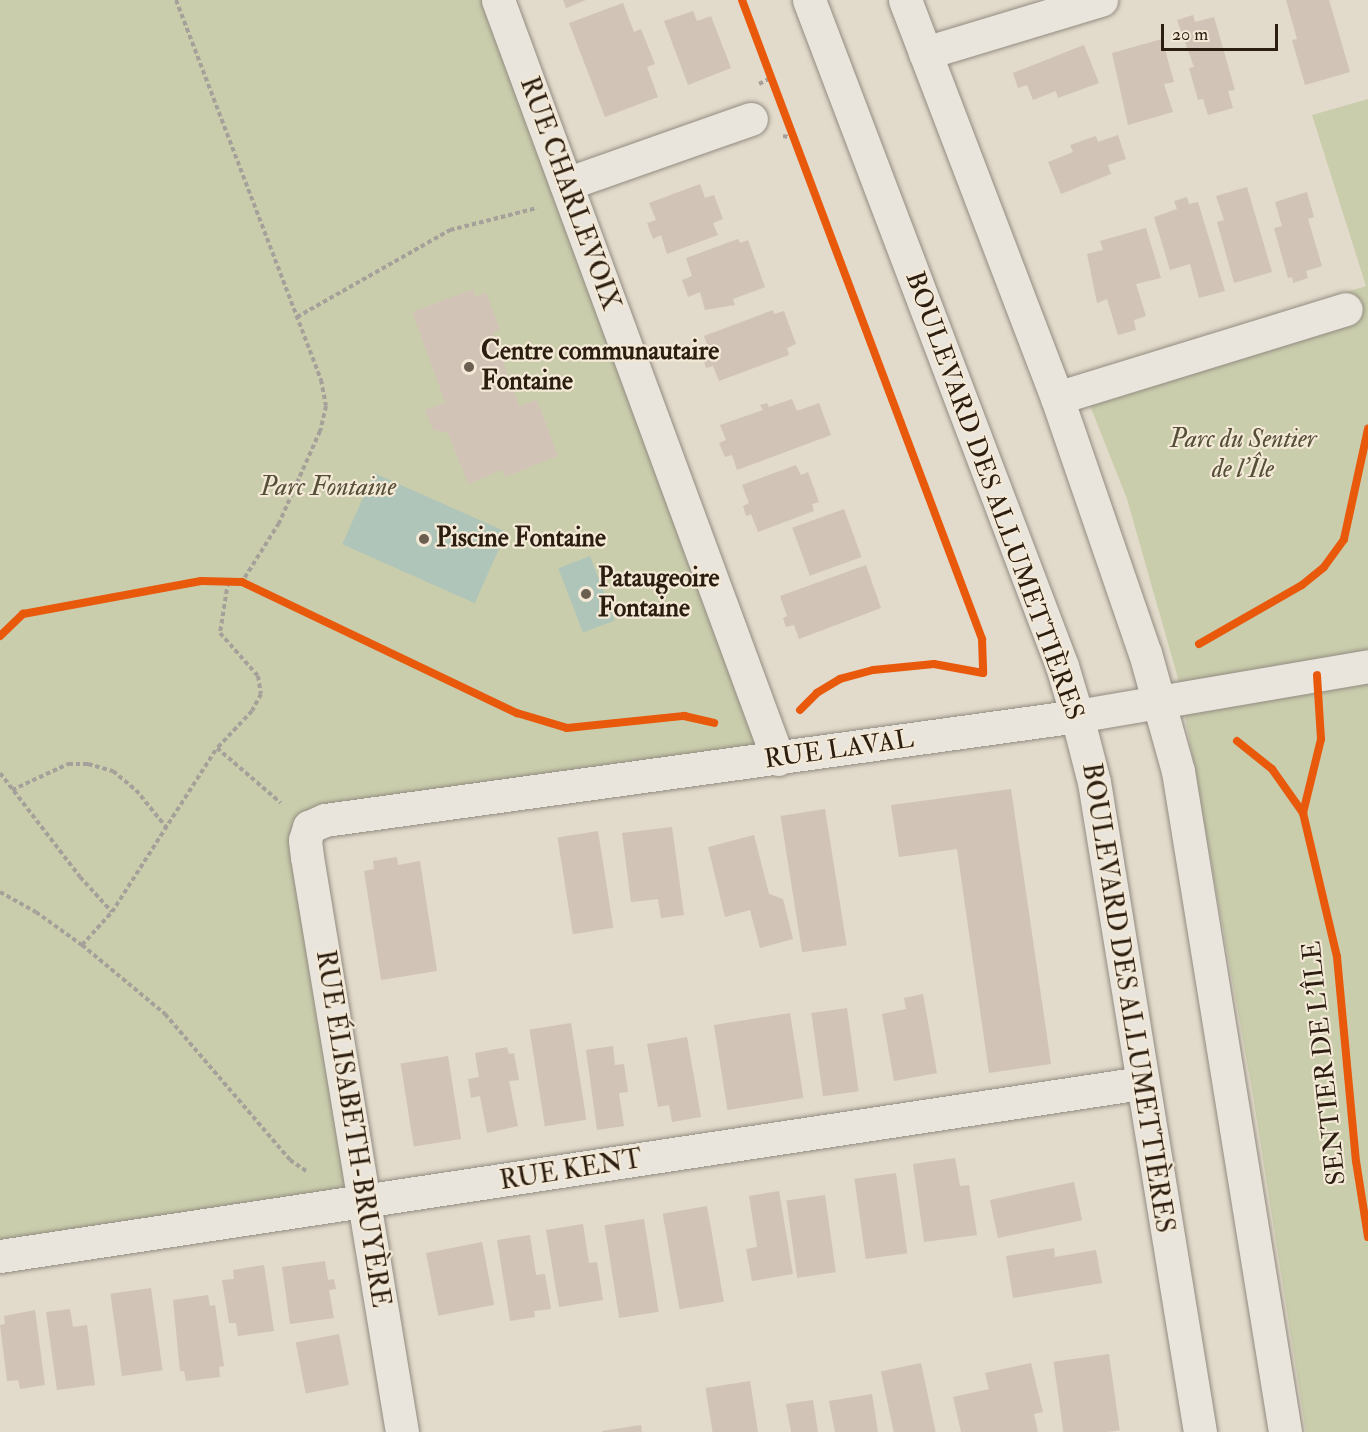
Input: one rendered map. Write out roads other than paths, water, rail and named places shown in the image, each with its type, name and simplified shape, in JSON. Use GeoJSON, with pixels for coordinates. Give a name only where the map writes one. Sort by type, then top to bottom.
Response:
{"type":"FeatureCollection","features":[{"type":"Feature","properties":{"kind":"street","name":"RUE CHARLEVOIX"},"geometry":{"type":"LineString","coordinates":[[498,0],[778,759]]}},
{"type":"Feature","properties":{"kind":"street","name":"BOULEVARD DES ALLUMETTIÈRES"},"geometry":{"type":"LineString","coordinates":[[809,0],[1062,666],[1077,716],[1094,782],[1141,1083],[1200,1432]]}},
{"type":"Feature","properties":{"kind":"street"},"geometry":{"type":"LineString","coordinates":[[905,0],[1058,398],[1160,702],[1178,771],[1285,1432]]}},
{"type":"Feature","properties":{"kind":"street"},"geometry":{"type":"LineString","coordinates":[[925,53],[1101,0]]}},
{"type":"Feature","properties":{"kind":"street"},"geometry":{"type":"LineString","coordinates":[[569,191],[751,119]]}},
{"type":"Feature","properties":{"kind":"street"},"geometry":{"type":"LineString","coordinates":[[1058,398],[1346,309]]}},
{"type":"Feature","properties":{"kind":"street","name":"RUE LAVAL"},"geometry":{"type":"LineString","coordinates":[[309,827],[325,820],[1077,716],[1368,666]]}},
{"type":"Feature","properties":{"kind":"street","name":"RUE ÉLISABETH-BRUYÈRE"},"geometry":{"type":"LineString","coordinates":[[309,827],[305,840],[307,857],[402,1432]]}},
{"type":"Feature","properties":{"kind":"street","name":"RUE KENT"},"geometry":{"type":"LineString","coordinates":[[0,1256],[1141,1083]]}},
{"type":"Feature","properties":{"kind":"place","name":"Centre communautaire Fontaine"},"geometry":{"type":"Point","coordinates":[469,367]}},
{"type":"Feature","properties":{"kind":"place","name":"Piscine Fontaine"},"geometry":{"type":"Point","coordinates":[424,539]}},
{"type":"Feature","properties":{"kind":"place","name":"Pataugeoire Fontaine"},"geometry":{"type":"Point","coordinates":[586,594]}},
{"type":"Feature","properties":{"kind":"park label","name":"Parc du Sentier de l'Île"},"geometry":{"type":"Point","coordinates":[1243,454]}},
{"type":"Feature","properties":{"kind":"park label","name":"Parc Fontaine"},"geometry":{"type":"Point","coordinates":[328,488]}}]}
